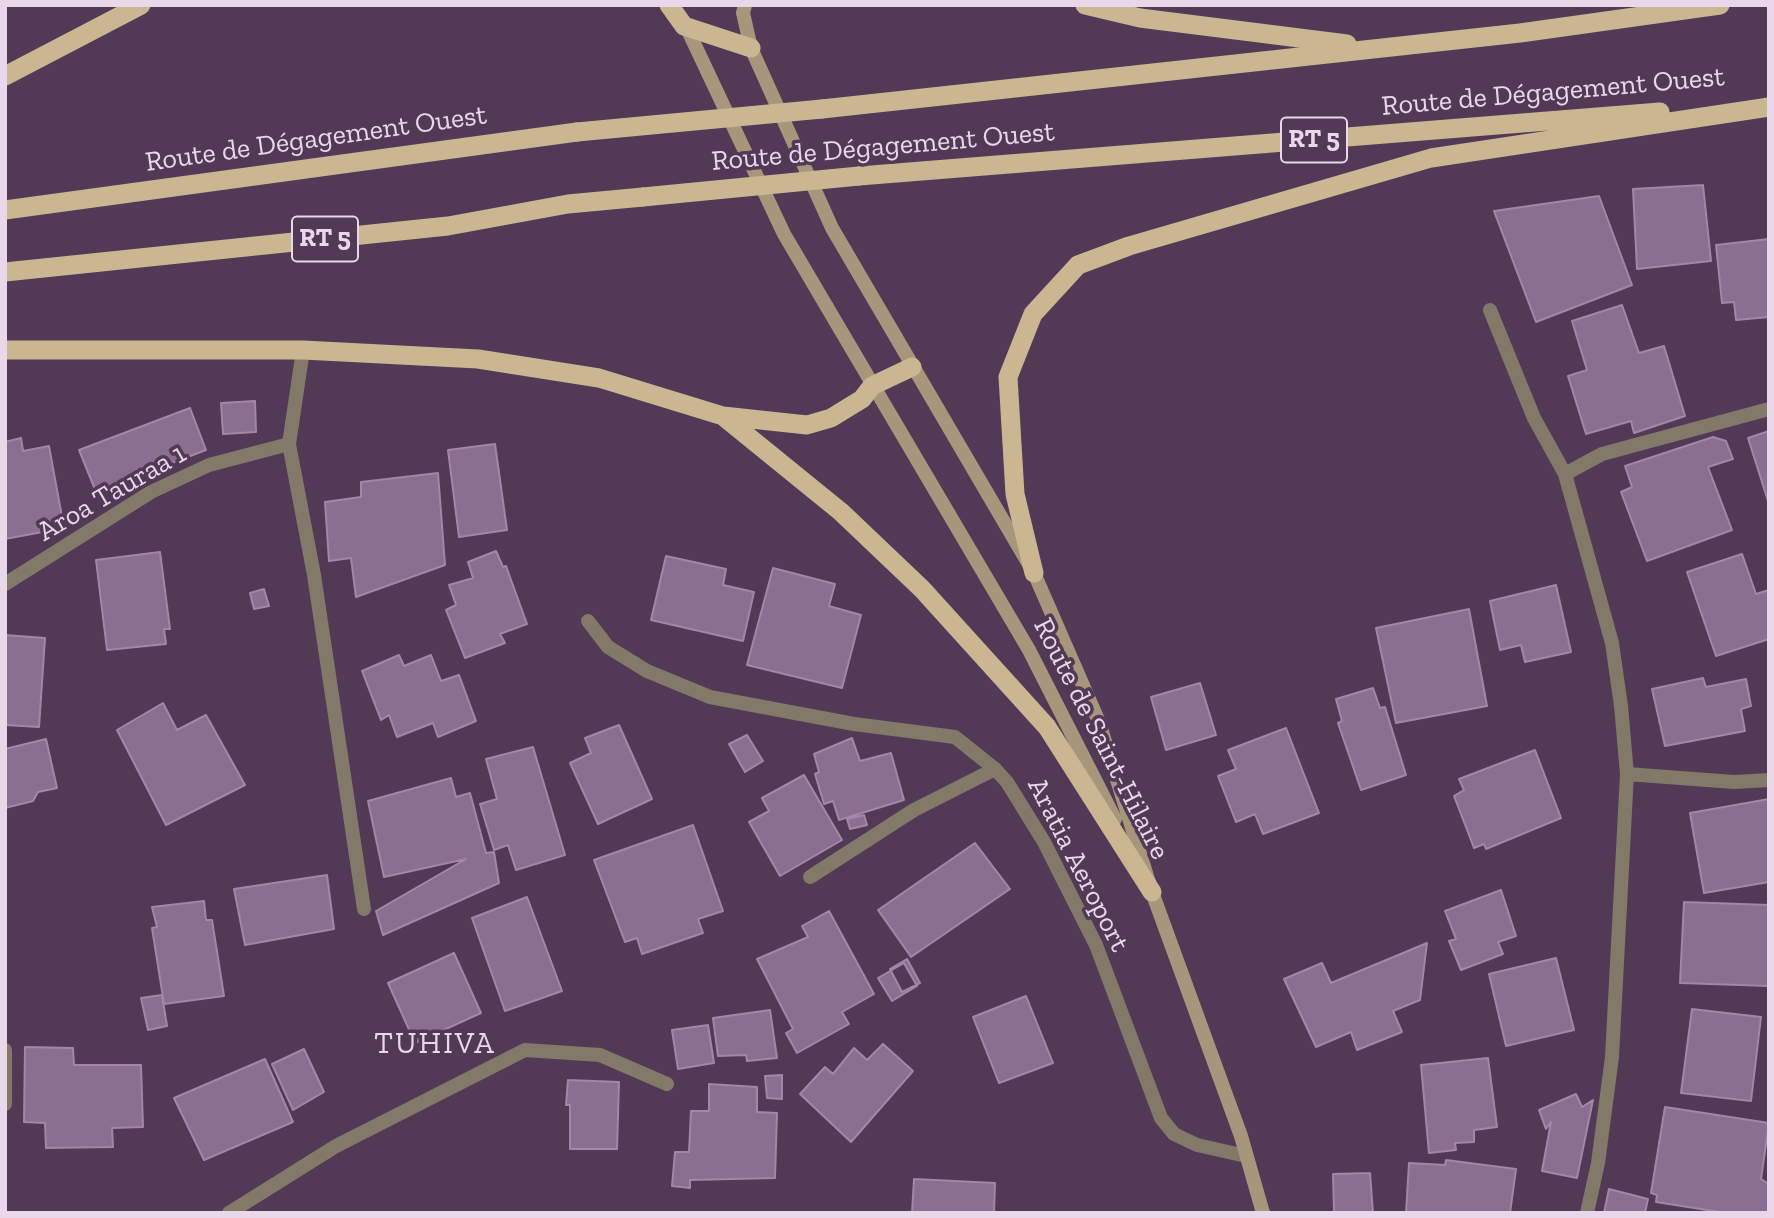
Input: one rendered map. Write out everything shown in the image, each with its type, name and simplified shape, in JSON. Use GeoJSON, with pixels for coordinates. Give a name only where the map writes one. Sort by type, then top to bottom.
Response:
{"type":"FeatureCollection","features":[{"type":"Feature","properties":{"kind":"highway"},"geometry":{"type":"LineString","coordinates":[[5,76],[141,5]]}},
{"type":"Feature","properties":{"kind":"highway"},"geometry":{"type":"LineString","coordinates":[[669,5],[684,26],[751,48]]}},
{"type":"Feature","properties":{"kind":"highway"},"geometry":{"type":"LineString","coordinates":[[1085,5],[1140,19],[1379,48]]}},
{"type":"Feature","properties":{"kind":"highway","name":"Route de Dégagement Ouest"},"geometry":{"type":"LineString","coordinates":[[5,210],[577,132],[822,109],[1520,33],[1720,5]]}},
{"type":"Feature","properties":{"kind":"highway"},"geometry":{"type":"LineString","coordinates":[[1034,573],[1015,494],[1008,377],[1033,314],[1078,265],[1129,246],[1431,158],[1769,105]]}},
{"type":"Feature","properties":{"kind":"highway","name":"Route de Dégagement Ouest"},"geometry":{"type":"LineString","coordinates":[[5,272],[448,226],[568,204],[859,176],[1769,105]]}},
{"type":"Feature","properties":{"kind":"highway"},"geometry":{"type":"LineString","coordinates":[[5,350],[303,350],[478,359],[599,377],[723,416],[807,425],[831,418],[862,399],[872,386],[912,368]]}},
{"type":"Feature","properties":{"kind":"highway"},"geometry":{"type":"LineString","coordinates":[[723,416],[840,511],[940,609],[1047,727],[1152,892]]}},
{"type":"Feature","properties":{"kind":"main road","name":"Route de Saint-Hilaire"},"geometry":{"type":"LineString","coordinates":[[681,5],[684,26],[784,234],[1029,650],[1152,892]]}},
{"type":"Feature","properties":{"kind":"main road","name":"Route de Saint-Hilaire"},"geometry":{"type":"LineString","coordinates":[[745,5],[743,13],[751,48],[832,228],[1034,573],[1099,722],[1152,892]]}},
{"type":"Feature","properties":{"kind":"main road"},"geometry":{"type":"LineString","coordinates":[[1152,892],[1246,1156],[1263,1213]]}},
{"type":"Feature","properties":{"kind":"street"},"geometry":{"type":"LineString","coordinates":[[1490,310],[1534,418],[1565,474],[1612,643],[1627,774],[1612,1057],[1598,1163],[1587,1213]]}},
{"type":"Feature","properties":{"kind":"street"},"geometry":{"type":"LineString","coordinates":[[303,350],[289,444],[314,575],[364,909]]}},
{"type":"Feature","properties":{"kind":"street"},"geometry":{"type":"LineString","coordinates":[[1565,474],[1602,454],[1769,409]]}},
{"type":"Feature","properties":{"kind":"street","name":"Aroa Tauraa 1"},"geometry":{"type":"LineString","coordinates":[[5,584],[152,492],[209,465],[289,444]]}},
{"type":"Feature","properties":{"kind":"street","name":"Aratia Aeroport"},"geometry":{"type":"LineString","coordinates":[[588,621],[608,647],[647,671],[709,697],[854,724],[955,737],[995,769],[1007,782],[1044,842],[1096,945],[1161,1118],[1174,1134],[1197,1145],[1246,1156]]}},
{"type":"Feature","properties":{"kind":"street"},"geometry":{"type":"LineString","coordinates":[[810,877],[914,810],[995,769]]}},
{"type":"Feature","properties":{"kind":"street"},"geometry":{"type":"LineString","coordinates":[[1627,774],[1674,775],[1734,782],[1769,780]]}},
{"type":"Feature","properties":{"kind":"street"},"geometry":{"type":"LineString","coordinates":[[5,1050],[5,1104]]}},
{"type":"Feature","properties":{"kind":"street"},"geometry":{"type":"LineString","coordinates":[[229,1213],[336,1146],[525,1050],[600,1055],[667,1084]]}},
{"type":"Feature","properties":{"kind":"building"},"geometry":{"type":"Polygon","coordinates":[[[1703,185],[1711,261],[1637,269],[1633,189],[1703,185]]]}},
{"type":"Feature","properties":{"kind":"building"},"geometry":{"type":"Polygon","coordinates":[[[1599,196],[1632,285],[1536,322],[1494,211],[1599,196]]]}},
{"type":"Feature","properties":{"kind":"building"},"geometry":{"type":"Polygon","coordinates":[[[1769,239],[1769,317],[1736,320],[1734,302],[1722,303],[1716,245],[1769,239]]]}},
{"type":"Feature","properties":{"kind":"building"},"geometry":{"type":"Polygon","coordinates":[[[1622,305],[1639,353],[1664,346],[1685,416],[1634,433],[1631,421],[1586,434],[1568,376],[1587,370],[1572,321],[1622,305]]]}},
{"type":"Feature","properties":{"kind":"building"},"geometry":{"type":"Polygon","coordinates":[[[255,401],[256,432],[223,434],[221,403],[255,401]]]}},
{"type":"Feature","properties":{"kind":"building"},"geometry":{"type":"Polygon","coordinates":[[[190,408],[206,450],[96,492],[79,450],[190,408]]]}},
{"type":"Feature","properties":{"kind":"building"},"geometry":{"type":"Polygon","coordinates":[[[1769,431],[1769,501],[1768,501],[1748,438],[1769,431]]]}},
{"type":"Feature","properties":{"kind":"building"},"geometry":{"type":"Polygon","coordinates":[[[1713,437],[1726,441],[1733,459],[1708,467],[1732,530],[1647,561],[1621,492],[1632,487],[1625,466],[1713,437]]]}},
{"type":"Feature","properties":{"kind":"building"},"geometry":{"type":"Polygon","coordinates":[[[21,438],[23,451],[49,446],[64,528],[5,539],[5,442],[21,438]]]}},
{"type":"Feature","properties":{"kind":"building"},"geometry":{"type":"Polygon","coordinates":[[[495,444],[507,530],[459,537],[448,450],[495,444]]]}},
{"type":"Feature","properties":{"kind":"building"},"geometry":{"type":"Polygon","coordinates":[[[438,473],[445,565],[356,597],[351,558],[329,561],[325,502],[361,497],[361,482],[438,473]]]}},
{"type":"Feature","properties":{"kind":"building"},"geometry":{"type":"Polygon","coordinates":[[[496,551],[503,567],[506,566],[527,624],[500,634],[505,643],[465,658],[446,610],[456,605],[449,585],[473,578],[468,562],[496,551]]]}},
{"type":"Feature","properties":{"kind":"building"},"geometry":{"type":"Polygon","coordinates":[[[160,552],[170,629],[164,629],[166,644],[107,650],[96,560],[160,552]]]}},
{"type":"Feature","properties":{"kind":"building"},"geometry":{"type":"Polygon","coordinates":[[[1742,554],[1756,594],[1769,590],[1769,639],[1716,656],[1687,572],[1742,554]]]}},
{"type":"Feature","properties":{"kind":"building"},"geometry":{"type":"Polygon","coordinates":[[[666,556],[726,569],[723,585],[754,592],[743,641],[651,620],[666,556]]]}},
{"type":"Feature","properties":{"kind":"building"},"geometry":{"type":"Polygon","coordinates":[[[773,568],[835,584],[829,606],[861,615],[842,688],[747,665],[773,568]]]}},
{"type":"Feature","properties":{"kind":"building"},"geometry":{"type":"Polygon","coordinates":[[[1556,585],[1571,652],[1525,662],[1521,645],[1500,650],[1490,601],[1556,585]]]}},
{"type":"Feature","properties":{"kind":"building"},"geometry":{"type":"Polygon","coordinates":[[[264,589],[269,606],[254,609],[250,593],[264,589]]]}},
{"type":"Feature","properties":{"kind":"building"},"geometry":{"type":"Polygon","coordinates":[[[1469,609],[1487,706],[1396,723],[1376,628],[1469,609]]]}},
{"type":"Feature","properties":{"kind":"building"},"geometry":{"type":"Polygon","coordinates":[[[5,635],[45,638],[39,727],[5,725],[5,635]]]}},
{"type":"Feature","properties":{"kind":"building"},"geometry":{"type":"Polygon","coordinates":[[[399,655],[404,666],[431,655],[441,681],[459,675],[476,721],[438,737],[433,723],[397,737],[389,715],[381,720],[362,671],[399,655]]]}},
{"type":"Feature","properties":{"kind":"building"},"geometry":{"type":"Polygon","coordinates":[[[1703,678],[1706,687],[1746,679],[1751,706],[1741,709],[1745,731],[1665,746],[1652,689],[1703,678]]]}},
{"type":"Feature","properties":{"kind":"building"},"geometry":{"type":"Polygon","coordinates":[[[1200,683],[1216,735],[1166,750],[1151,697],[1200,683]]]}},
{"type":"Feature","properties":{"kind":"building"},"geometry":{"type":"Polygon","coordinates":[[[1373,688],[1380,708],[1385,707],[1406,775],[1361,790],[1338,723],[1342,721],[1336,699],[1373,688]]]}},
{"type":"Feature","properties":{"kind":"building"},"geometry":{"type":"Polygon","coordinates":[[[163,703],[177,730],[206,715],[245,785],[166,825],[117,730],[163,703]]]}},
{"type":"Feature","properties":{"kind":"building"},"geometry":{"type":"Polygon","coordinates":[[[619,725],[652,799],[598,824],[570,763],[591,753],[585,738],[619,725]]]}},
{"type":"Feature","properties":{"kind":"building"},"geometry":{"type":"Polygon","coordinates":[[[1286,728],[1319,813],[1263,834],[1255,814],[1236,822],[1218,776],[1236,769],[1228,750],[1286,728]]]}},
{"type":"Feature","properties":{"kind":"building"},"geometry":{"type":"Polygon","coordinates":[[[747,735],[763,761],[745,772],[729,744],[747,735]]]}},
{"type":"Feature","properties":{"kind":"building"},"geometry":{"type":"Polygon","coordinates":[[[852,738],[860,761],[891,753],[904,800],[839,820],[833,801],[824,804],[815,774],[819,772],[814,754],[852,738]]]}},
{"type":"Feature","properties":{"kind":"building"},"geometry":{"type":"Polygon","coordinates":[[[46,739],[57,788],[38,792],[33,801],[5,808],[5,749],[46,739]]]}},
{"type":"Feature","properties":{"kind":"building"},"geometry":{"type":"Polygon","coordinates":[[[533,747],[565,855],[516,870],[508,845],[494,850],[480,804],[497,799],[486,759],[533,747]]]}},
{"type":"Feature","properties":{"kind":"building"},"geometry":{"type":"Polygon","coordinates":[[[1535,750],[1561,818],[1486,849],[1484,844],[1474,848],[1454,796],[1464,790],[1459,779],[1535,750]]]}},
{"type":"Feature","properties":{"kind":"building"},"geometry":{"type":"Polygon","coordinates":[[[804,775],[842,840],[780,876],[749,822],[769,811],[762,798],[804,775]]]}},
{"type":"Feature","properties":{"kind":"building"},"geometry":{"type":"Polygon","coordinates":[[[451,778],[456,797],[470,793],[486,853],[494,852],[499,883],[383,935],[376,911],[466,859],[384,877],[368,801],[451,778]]]}},
{"type":"Feature","properties":{"kind":"building"},"geometry":{"type":"Polygon","coordinates":[[[1769,799],[1769,882],[1704,893],[1690,813],[1769,799]]]}},
{"type":"Feature","properties":{"kind":"building"},"geometry":{"type":"Polygon","coordinates":[[[864,815],[867,825],[850,829],[847,819],[864,815]]]}},
{"type":"Feature","properties":{"kind":"building"},"geometry":{"type":"Polygon","coordinates":[[[693,825],[723,911],[698,919],[703,933],[642,954],[637,938],[625,942],[594,860],[693,825]]]}},
{"type":"Feature","properties":{"kind":"building"},"geometry":{"type":"Polygon","coordinates":[[[975,843],[1010,889],[911,957],[878,910],[975,843]]]}},
{"type":"Feature","properties":{"kind":"building"},"geometry":{"type":"Polygon","coordinates":[[[327,875],[334,929],[245,945],[234,889],[327,875]]]}},
{"type":"Feature","properties":{"kind":"building"},"geometry":{"type":"Polygon","coordinates":[[[1501,890],[1516,936],[1498,942],[1503,954],[1461,970],[1449,941],[1456,939],[1445,911],[1501,890]]]}},
{"type":"Feature","properties":{"kind":"building"},"geometry":{"type":"Polygon","coordinates":[[[527,897],[562,991],[505,1011],[472,918],[527,897]]]}},
{"type":"Feature","properties":{"kind":"building"},"geometry":{"type":"Polygon","coordinates":[[[204,901],[206,920],[212,920],[224,996],[164,1004],[152,928],[157,927],[152,907],[204,901]]]}},
{"type":"Feature","properties":{"kind":"building"},"geometry":{"type":"Polygon","coordinates":[[[1684,902],[1769,905],[1769,986],[1680,983],[1684,902]]]}},
{"type":"Feature","properties":{"kind":"building"},"geometry":{"type":"Polygon","coordinates":[[[829,911],[874,994],[842,1012],[849,1024],[797,1053],[786,1033],[793,1029],[757,959],[808,937],[802,926],[829,911]]]}},
{"type":"Feature","properties":{"kind":"building"},"geometry":{"type":"Polygon","coordinates":[[[1427,943],[1420,1000],[1393,1011],[1402,1032],[1357,1050],[1351,1032],[1316,1047],[1284,979],[1322,963],[1331,983],[1427,943]]]}},
{"type":"Feature","properties":{"kind":"building"},"geometry":{"type":"Polygon","coordinates":[[[454,953],[481,1013],[415,1043],[388,983],[454,953]]]}},
{"type":"Feature","properties":{"kind":"building"},"geometry":{"type":"Polygon","coordinates":[[[1556,958],[1574,1030],[1506,1046],[1489,974],[1556,958]]]}},
{"type":"Feature","properties":{"kind":"building"},"geometry":{"type":"Polygon","coordinates":[[[907,959],[920,983],[902,992],[890,969],[907,959]]]}},
{"type":"Feature","properties":{"kind":"building"},"geometry":{"type":"Polygon","coordinates":[[[904,963],[917,986],[892,1001],[878,978],[904,963]]]}},
{"type":"Feature","properties":{"kind":"building"},"geometry":{"type":"Polygon","coordinates":[[[162,995],[167,1026],[148,1030],[141,998],[162,995]]]}},
{"type":"Feature","properties":{"kind":"building"},"geometry":{"type":"Polygon","coordinates":[[[1026,996],[1053,1063],[999,1083],[973,1017],[1026,996]]]}},
{"type":"Feature","properties":{"kind":"building"},"geometry":{"type":"Polygon","coordinates":[[[1692,1009],[1761,1017],[1751,1101],[1681,1093],[1692,1009]]]}},
{"type":"Feature","properties":{"kind":"building"},"geometry":{"type":"Polygon","coordinates":[[[770,1010],[777,1058],[747,1061],[746,1055],[718,1056],[713,1018],[770,1010]]]}},
{"type":"Feature","properties":{"kind":"building"},"geometry":{"type":"Polygon","coordinates":[[[708,1025],[714,1063],[678,1069],[672,1030],[708,1025]]]}},
{"type":"Feature","properties":{"kind":"building"},"geometry":{"type":"Polygon","coordinates":[[[883,1044],[913,1071],[851,1142],[800,1094],[825,1067],[833,1074],[854,1048],[867,1060],[883,1044]]]}},
{"type":"Feature","properties":{"kind":"building"},"geometry":{"type":"Polygon","coordinates":[[[25,1047],[73,1048],[74,1065],[141,1065],[143,1127],[112,1128],[113,1147],[46,1148],[45,1123],[24,1122],[25,1047]]]}},
{"type":"Feature","properties":{"kind":"building"},"geometry":{"type":"Polygon","coordinates":[[[304,1049],[324,1092],[293,1110],[272,1064],[304,1049]]]}},
{"type":"Feature","properties":{"kind":"building"},"geometry":{"type":"Polygon","coordinates":[[[1488,1058],[1497,1127],[1474,1130],[1474,1142],[1455,1143],[1456,1150],[1429,1153],[1421,1065],[1488,1058]]]}},
{"type":"Feature","properties":{"kind":"building"},"geometry":{"type":"Polygon","coordinates":[[[265,1059],[293,1122],[204,1160],[174,1098],[265,1059]]]}},
{"type":"Feature","properties":{"kind":"building"},"geometry":{"type":"Polygon","coordinates":[[[782,1075],[782,1099],[767,1098],[765,1076],[782,1075]]]}},
{"type":"Feature","properties":{"kind":"building"},"geometry":{"type":"Polygon","coordinates":[[[568,1080],[619,1082],[617,1149],[570,1149],[570,1105],[566,1105],[568,1080]]]}},
{"type":"Feature","properties":{"kind":"building"},"geometry":{"type":"Polygon","coordinates":[[[709,1084],[757,1087],[757,1112],[777,1113],[775,1178],[690,1180],[690,1188],[672,1186],[675,1152],[689,1152],[691,1111],[709,1111],[709,1084]]]}},
{"type":"Feature","properties":{"kind":"building"},"geometry":{"type":"Polygon","coordinates":[[[1576,1094],[1582,1107],[1593,1100],[1577,1178],[1542,1171],[1551,1122],[1546,1129],[1539,1110],[1576,1094]]]}},
{"type":"Feature","properties":{"kind":"building"},"geometry":{"type":"Polygon","coordinates":[[[1665,1107],[1769,1123],[1761,1179],[1769,1184],[1769,1213],[1726,1213],[1656,1202],[1657,1195],[1651,1193],[1665,1107]]]}},
{"type":"Feature","properties":{"kind":"building"},"geometry":{"type":"Polygon","coordinates":[[[1446,1160],[1516,1169],[1510,1213],[1406,1213],[1409,1163],[1445,1165],[1446,1160]]]}},
{"type":"Feature","properties":{"kind":"building"},"geometry":{"type":"Polygon","coordinates":[[[1370,1173],[1373,1213],[1334,1213],[1333,1174],[1370,1173]]]}},
{"type":"Feature","properties":{"kind":"building"},"geometry":{"type":"Polygon","coordinates":[[[914,1179],[995,1183],[994,1213],[912,1213],[914,1179]]]}},
{"type":"Feature","properties":{"kind":"building"},"geometry":{"type":"Polygon","coordinates":[[[1609,1189],[1648,1199],[1645,1213],[1604,1213],[1609,1189]]]}},
{"type":"Feature","properties":{"kind":"district","name":"TUHIVA"},"geometry":{"type":"Point","coordinates":[435,1044]}}]}
